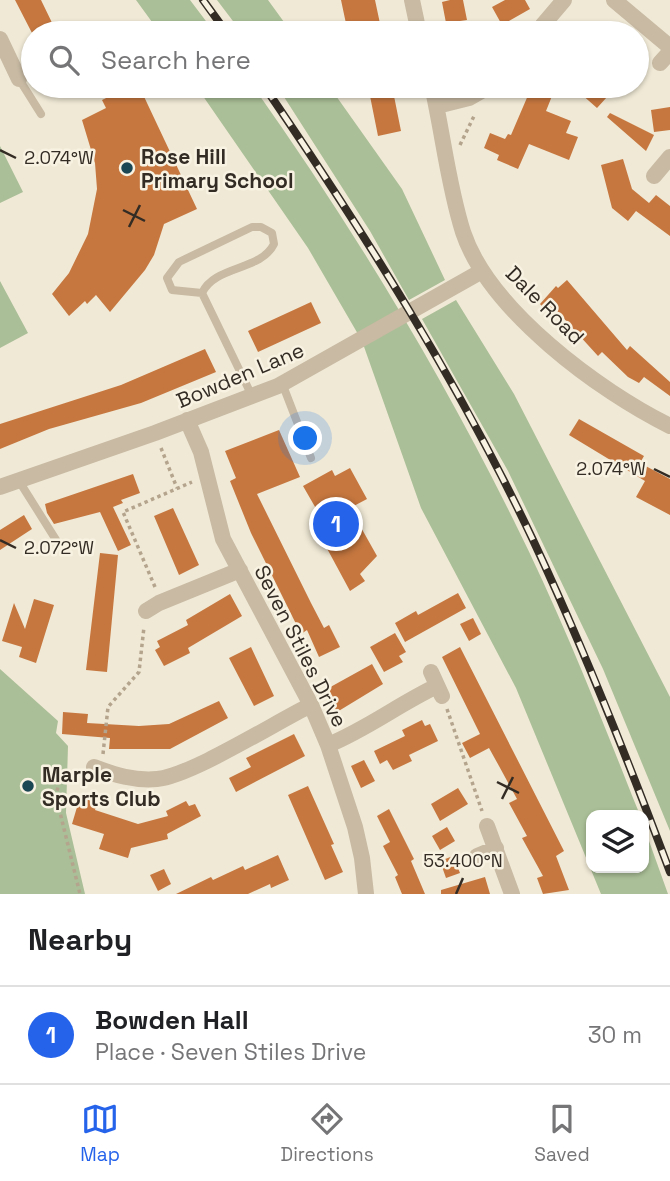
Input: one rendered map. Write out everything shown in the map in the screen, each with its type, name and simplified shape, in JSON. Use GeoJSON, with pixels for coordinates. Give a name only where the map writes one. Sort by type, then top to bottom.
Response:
{"type":"FeatureCollection","features":[{"type":"Feature","properties":{"kind":"street"},"geometry":{"type":"LineString","coordinates":[[412,0],[416,21]]}},
{"type":"Feature","properties":{"kind":"street"},"geometry":{"type":"LineString","coordinates":[[546,21],[564,0]]}},
{"type":"Feature","properties":{"kind":"street"},"geometry":{"type":"LineString","coordinates":[[614,0],[635,21]]}},
{"type":"Feature","properties":{"kind":"street"},"geometry":{"type":"LineString","coordinates":[[649,36],[667,54]]}},
{"type":"Feature","properties":{"kind":"street"},"geometry":{"type":"LineString","coordinates":[[0,39],[19,79]]}},
{"type":"Feature","properties":{"kind":"street","name":"Dale Road"},"geometry":{"type":"LineString","coordinates":[[435,98],[448,175],[464,233],[482,271],[519,315],[561,354],[604,388],[670,426]]}},
{"type":"Feature","properties":{"kind":"street"},"geometry":{"type":"LineString","coordinates":[[437,106],[469,98]]}},
{"type":"Feature","properties":{"kind":"street","name":"Bowden Lane"},"geometry":{"type":"LineString","coordinates":[[0,487],[155,433],[282,383],[371,336],[482,271]]}},
{"type":"Feature","properties":{"kind":"street","name":"Seven Stiles Drive"},"geometry":{"type":"LineString","coordinates":[[187,420],[201,452],[223,539],[311,705],[328,745],[355,827],[366,894]]}},
{"type":"Feature","properties":{"kind":"street"},"geometry":{"type":"LineString","coordinates":[[152,607],[240,570]]}},
{"type":"Feature","properties":{"kind":"street"},"geometry":{"type":"LineString","coordinates":[[328,745],[357,733],[397,705],[437,685]]}},
{"type":"Feature","properties":{"kind":"street"},"geometry":{"type":"LineString","coordinates":[[98,769],[124,778],[159,779],[190,768],[311,705]]}},
{"type":"Feature","properties":{"kind":"street"},"geometry":{"type":"LineString","coordinates":[[487,826],[512,894]]}},
{"type":"Feature","properties":{"kind":"street"},"geometry":{"type":"LineString","coordinates":[[477,856],[496,848]]}},
{"type":"Feature","properties":{"kind":"lane"},"geometry":{"type":"LineString","coordinates":[[31,98],[41,114]]}},
{"type":"Feature","properties":{"kind":"lane"},"geometry":{"type":"LineString","coordinates":[[253,227],[261,227],[272,233],[274,244],[266,254],[210,282],[203,296],[172,290],[167,278],[173,266],[253,227]]}},
{"type":"Feature","properties":{"kind":"lane"},"geometry":{"type":"LineString","coordinates":[[203,296],[252,396]]}},
{"type":"Feature","properties":{"kind":"lane"},"geometry":{"type":"LineString","coordinates":[[282,383],[312,458]]}},
{"type":"Feature","properties":{"kind":"lane"},"geometry":{"type":"LineString","coordinates":[[19,481],[58,543]]}},
{"type":"Feature","properties":{"kind":"path"},"geometry":{"type":"LineString","coordinates":[[448,175],[472,119],[481,106]]}},
{"type":"Feature","properties":{"kind":"path"},"geometry":{"type":"LineString","coordinates":[[155,433],[177,488]]}},
{"type":"Feature","properties":{"kind":"path"},"geometry":{"type":"LineString","coordinates":[[80,894],[56,796],[59,782],[75,773],[98,769],[108,707],[139,672],[152,607],[123,512],[206,476]]}},
{"type":"Feature","properties":{"kind":"path"},"geometry":{"type":"LineString","coordinates":[[437,685],[487,826]]}},
{"type":"Feature","properties":{"kind":"green space"},"geometry":{"type":"Polygon","coordinates":[[[136,0],[190,0],[206,21],[151,21],[136,0]]]}},
{"type":"Feature","properties":{"kind":"green space"},"geometry":{"type":"Polygon","coordinates":[[[217,0],[268,0],[283,21],[233,21],[217,0]]]}},
{"type":"Feature","properties":{"kind":"green space"},"geometry":{"type":"Polygon","coordinates":[[[204,98],[261,98],[324,190],[392,298],[455,408],[531,555],[638,810],[586,810],[586,858],[516,688],[421,508],[362,341],[308,248],[204,98]]]}},
{"type":"Feature","properties":{"kind":"green space"},"geometry":{"type":"Polygon","coordinates":[[[285,98],[338,98],[402,189],[445,280],[409,300],[370,231],[285,98]]]}},
{"type":"Feature","properties":{"kind":"green space"},"geometry":{"type":"Polygon","coordinates":[[[0,146],[23,192],[0,203],[0,146]]]}},
{"type":"Feature","properties":{"kind":"green space"},"geometry":{"type":"Polygon","coordinates":[[[0,281],[28,333],[0,348],[0,281]]]}},
{"type":"Feature","properties":{"kind":"green space"},"geometry":{"type":"Polygon","coordinates":[[[456,300],[514,394],[670,697],[670,831],[603,669],[508,471],[422,319],[456,300]]]}},
{"type":"Feature","properties":{"kind":"green space","name":"Marple Sports Club"},"geometry":{"type":"Polygon","coordinates":[[[0,669],[58,721],[56,733],[68,746],[66,813],[85,894],[0,894],[0,669]]]}},
{"type":"Feature","properties":{"kind":"green space"},"geometry":{"type":"Polygon","coordinates":[[[649,841],[668,894],[601,894],[592,873],[649,873],[649,841]]]}},
{"type":"Feature","properties":{"kind":"building"},"geometry":{"type":"Polygon","coordinates":[[[15,0],[41,0],[51,21],[26,21],[15,0]]]}},
{"type":"Feature","properties":{"kind":"building"},"geometry":{"type":"Polygon","coordinates":[[[341,0],[375,0],[379,21],[345,21],[341,0]]]}},
{"type":"Feature","properties":{"kind":"building"},"geometry":{"type":"Polygon","coordinates":[[[463,0],[467,20],[446,21],[442,2],[463,0]]]}},
{"type":"Feature","properties":{"kind":"building"},"geometry":{"type":"Polygon","coordinates":[[[505,0],[525,0],[530,9],[509,21],[500,21],[492,7],[505,0]]]}},
{"type":"Feature","properties":{"kind":"building"},"geometry":{"type":"Polygon","coordinates":[[[145,98],[197,209],[164,224],[154,255],[145,270],[110,312],[96,295],[69,316],[52,294],[69,273],[88,234],[97,189],[95,163],[82,120],[106,108],[102,100],[145,98]]]}},
{"type":"Feature","properties":{"kind":"building"},"geometry":{"type":"Polygon","coordinates":[[[370,98],[394,98],[401,131],[378,136],[370,98]]]}},
{"type":"Feature","properties":{"kind":"building"},"geometry":{"type":"Polygon","coordinates":[[[527,98],[551,98],[546,111],[571,121],[566,133],[578,137],[569,160],[529,144],[518,169],[497,160],[499,155],[484,148],[490,133],[505,139],[508,134],[511,135],[527,98]]]}},
{"type":"Feature","properties":{"kind":"building"},"geometry":{"type":"Polygon","coordinates":[[[586,98],[606,98],[597,108],[586,98]]]}},
{"type":"Feature","properties":{"kind":"building"},"geometry":{"type":"Polygon","coordinates":[[[670,107],[670,130],[654,132],[651,110],[670,107]]]}},
{"type":"Feature","properties":{"kind":"building"},"geometry":{"type":"Polygon","coordinates":[[[610,113],[654,135],[646,151],[607,117],[610,113]]]}},
{"type":"Feature","properties":{"kind":"building"},"geometry":{"type":"Polygon","coordinates":[[[623,159],[632,189],[649,203],[656,195],[670,206],[670,236],[636,211],[628,221],[612,208],[601,165],[623,159]]]}},
{"type":"Feature","properties":{"kind":"building"},"geometry":{"type":"Polygon","coordinates":[[[567,280],[627,350],[630,346],[670,382],[670,396],[644,377],[639,383],[628,377],[602,352],[598,356],[557,311],[551,316],[540,304],[556,286],[558,288],[567,280]]]}},
{"type":"Feature","properties":{"kind":"building"},"geometry":{"type":"Polygon","coordinates":[[[311,302],[321,323],[258,352],[248,331],[311,302]]]}},
{"type":"Feature","properties":{"kind":"building"},"geometry":{"type":"Polygon","coordinates":[[[205,349],[216,372],[141,403],[49,429],[0,449],[0,424],[121,385],[205,349]]]}},
{"type":"Feature","properties":{"kind":"building"},"geometry":{"type":"Polygon","coordinates":[[[579,419],[644,456],[640,463],[670,479],[670,515],[636,497],[645,481],[569,435],[579,419]]]}},
{"type":"Feature","properties":{"kind":"building"},"geometry":{"type":"Polygon","coordinates":[[[279,430],[300,477],[257,494],[324,628],[329,625],[340,647],[319,657],[307,630],[301,634],[251,533],[230,481],[236,478],[225,451],[279,430]]]}},
{"type":"Feature","properties":{"kind":"building"},"geometry":{"type":"Polygon","coordinates":[[[350,468],[367,499],[350,508],[377,556],[360,574],[365,581],[350,591],[310,517],[318,512],[303,486],[332,470],[335,476],[350,468]]]}},
{"type":"Feature","properties":{"kind":"building"},"geometry":{"type":"Polygon","coordinates":[[[133,474],[140,493],[121,500],[123,503],[113,507],[131,545],[118,551],[100,512],[54,524],[47,513],[45,504],[133,474]]]}},
{"type":"Feature","properties":{"kind":"building"},"geometry":{"type":"Polygon","coordinates":[[[173,508],[199,565],[179,575],[154,516],[173,508]]]}},
{"type":"Feature","properties":{"kind":"building"},"geometry":{"type":"Polygon","coordinates":[[[24,515],[32,529],[0,550],[0,530],[24,515]]]}},
{"type":"Feature","properties":{"kind":"building"},"geometry":{"type":"Polygon","coordinates":[[[100,553],[118,555],[107,672],[86,670],[100,553]]]}},
{"type":"Feature","properties":{"kind":"building"},"geometry":{"type":"Polygon","coordinates":[[[458,593],[466,608],[405,642],[395,623],[416,611],[418,615],[458,593]]]}},
{"type":"Feature","properties":{"kind":"building"},"geometry":{"type":"Polygon","coordinates":[[[230,594],[242,616],[188,648],[190,653],[164,666],[155,650],[160,647],[157,641],[188,625],[186,620],[230,594]]]}},
{"type":"Feature","properties":{"kind":"building"},"geometry":{"type":"Polygon","coordinates":[[[34,599],[54,605],[36,663],[19,657],[22,647],[2,641],[14,603],[25,629],[34,599]]]}},
{"type":"Feature","properties":{"kind":"building"},"geometry":{"type":"Polygon","coordinates":[[[473,618],[481,634],[469,641],[460,624],[473,618]]]}},
{"type":"Feature","properties":{"kind":"building"},"geometry":{"type":"Polygon","coordinates":[[[395,633],[406,652],[399,656],[403,662],[384,672],[370,647],[395,633]]]}},
{"type":"Feature","properties":{"kind":"building"},"geometry":{"type":"Polygon","coordinates":[[[251,647],[274,696],[254,706],[229,658],[251,647]]]}},
{"type":"Feature","properties":{"kind":"building"},"geometry":{"type":"Polygon","coordinates":[[[460,647],[564,851],[556,856],[569,890],[543,894],[537,878],[543,876],[522,838],[527,836],[509,803],[517,799],[489,748],[470,758],[462,743],[480,734],[442,657],[460,647]]]}},
{"type":"Feature","properties":{"kind":"building"},"geometry":{"type":"Polygon","coordinates":[[[372,664],[383,684],[337,712],[325,690],[372,664]]]}},
{"type":"Feature","properties":{"kind":"building"},"geometry":{"type":"Polygon","coordinates":[[[219,701],[228,718],[170,749],[109,749],[110,738],[62,734],[63,712],[88,714],[87,723],[139,726],[169,724],[219,701]]]}},
{"type":"Feature","properties":{"kind":"building"},"geometry":{"type":"Polygon","coordinates":[[[422,720],[425,726],[430,724],[438,741],[409,755],[412,761],[393,770],[387,760],[380,764],[374,751],[405,736],[402,730],[422,720]]]}},
{"type":"Feature","properties":{"kind":"building"},"geometry":{"type":"Polygon","coordinates":[[[294,734],[305,756],[236,792],[229,778],[251,767],[246,758],[294,734]]]}},
{"type":"Feature","properties":{"kind":"building"},"geometry":{"type":"Polygon","coordinates":[[[364,760],[375,781],[361,788],[351,766],[364,760]]]}},
{"type":"Feature","properties":{"kind":"building"},"geometry":{"type":"Polygon","coordinates":[[[308,786],[334,844],[331,845],[343,872],[325,880],[288,795],[308,786]]]}},
{"type":"Feature","properties":{"kind":"building"},"geometry":{"type":"Polygon","coordinates":[[[458,788],[468,804],[440,821],[431,804],[458,788]]]}},
{"type":"Feature","properties":{"kind":"building"},"geometry":{"type":"Polygon","coordinates":[[[80,797],[97,803],[95,810],[138,824],[168,816],[166,811],[186,801],[189,806],[195,804],[201,816],[167,834],[168,839],[131,848],[128,858],[99,849],[104,834],[72,824],[80,797]]]}},
{"type":"Feature","properties":{"kind":"building"},"geometry":{"type":"Polygon","coordinates":[[[389,809],[414,859],[411,861],[425,894],[402,894],[395,877],[398,875],[383,846],[390,842],[377,816],[389,809]]]}},
{"type":"Feature","properties":{"kind":"building"},"geometry":{"type":"Polygon","coordinates":[[[447,827],[455,841],[440,850],[432,836],[447,827]]]}},
{"type":"Feature","properties":{"kind":"building"},"geometry":{"type":"Polygon","coordinates":[[[278,855],[289,880],[271,888],[270,884],[248,894],[176,894],[211,877],[213,880],[243,866],[245,870],[278,855]]]}},
{"type":"Feature","properties":{"kind":"building"},"geometry":{"type":"Polygon","coordinates":[[[453,856],[460,873],[446,878],[440,861],[453,856]]]}},
{"type":"Feature","properties":{"kind":"building"},"geometry":{"type":"Polygon","coordinates":[[[164,869],[171,884],[158,891],[150,875],[164,869]]]}},
{"type":"Feature","properties":{"kind":"building"},"geometry":{"type":"Polygon","coordinates":[[[485,877],[490,894],[441,894],[441,890],[485,877]]]}},
{"type":"Feature","properties":{"kind":"railway"},"geometry":{"type":"LineString","coordinates":[[203,0],[218,21]]}},
{"type":"Feature","properties":{"kind":"railway"},"geometry":{"type":"LineString","coordinates":[[272,98],[373,251],[441,365],[504,481],[588,663],[670,872]]}},
{"type":"Feature","properties":{"kind":"place","name":"Rose Hill Primary School"},"geometry":{"type":"Point","coordinates":[127,168]}},
{"type":"Feature","properties":{"kind":"place","name":"Bowden Hall"},"geometry":{"type":"Point","coordinates":[336,524]}},
{"type":"Feature","properties":{"kind":"place","name":"Marple Sports Club"},"geometry":{"type":"Point","coordinates":[28,786]}}]}
